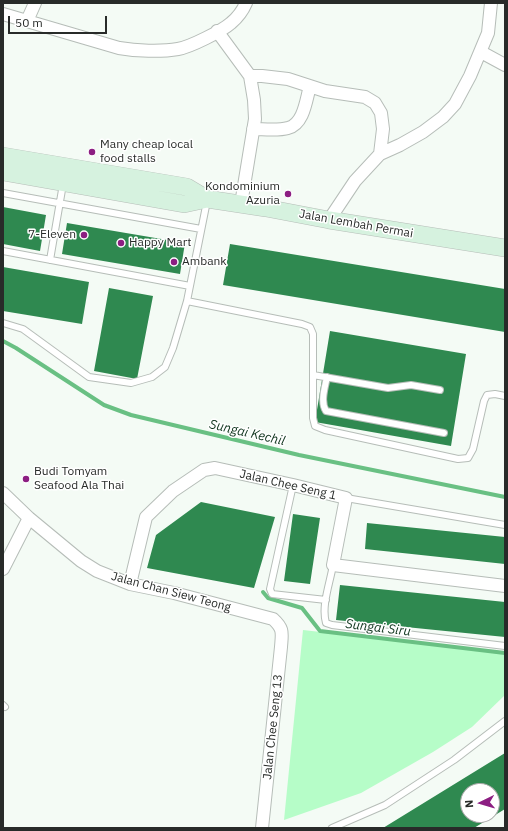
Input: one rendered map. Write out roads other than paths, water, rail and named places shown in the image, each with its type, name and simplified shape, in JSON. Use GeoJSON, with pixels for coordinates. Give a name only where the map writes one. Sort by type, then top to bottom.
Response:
{"type":"FeatureCollection","features":[{"type":"Feature","properties":{"kind":"main road","name":"Jalan Lembah Permai"},"geometry":{"type":"LineString","coordinates":[[3,156],[187,187],[207,199]]}},
{"type":"Feature","properties":{"kind":"main road","name":"Jalan Lembah Permai"},"geometry":{"type":"LineString","coordinates":[[3,172],[184,204],[207,199],[505,248]]}},
{"type":"Feature","properties":{"kind":"street"},"geometry":{"type":"LineString","coordinates":[[28,21],[35,3]]}},
{"type":"Feature","properties":{"kind":"street"},"geometry":{"type":"LineString","coordinates":[[3,14],[133,51],[178,49],[217,32],[231,23],[246,3]]}},
{"type":"Feature","properties":{"kind":"street"},"geometry":{"type":"LineString","coordinates":[[329,220],[355,181],[380,154],[400,146],[417,136],[443,117],[455,104],[470,76],[488,33],[491,3]]}},
{"type":"Feature","properties":{"kind":"street"},"geometry":{"type":"LineString","coordinates":[[217,32],[250,76],[254,100],[253,129],[241,204]]}},
{"type":"Feature","properties":{"kind":"street"},"geometry":{"type":"LineString","coordinates":[[481,52],[505,65]]}},
{"type":"Feature","properties":{"kind":"street"},"geometry":{"type":"LineString","coordinates":[[250,76],[288,79],[325,91],[365,97],[376,102],[381,113],[383,129],[380,154]]}},
{"type":"Feature","properties":{"kind":"street"},"geometry":{"type":"LineString","coordinates":[[253,129],[288,128],[299,121],[304,110],[310,86]]}},
{"type":"Feature","properties":{"kind":"street","name":"Jalan Chee Seng 1"},"geometry":{"type":"LineString","coordinates":[[130,584],[146,517],[173,491],[204,470],[215,468],[346,498],[334,565]]}},
{"type":"Feature","properties":{"kind":"street","name":"Jalan Chan Siew Teong"},"geometry":{"type":"LineString","coordinates":[[3,493],[29,518],[81,561],[97,571],[130,584],[174,593],[273,619],[280,626]]}},
{"type":"Feature","properties":{"kind":"street"},"geometry":{"type":"LineString","coordinates":[[3,569],[29,518]]}},
{"type":"Feature","properties":{"kind":"street"},"geometry":{"type":"LineString","coordinates":[[334,565],[505,586]]}},
{"type":"Feature","properties":{"kind":"street","name":"Jalan Chee Seng 13"},"geometry":{"type":"LineString","coordinates":[[262,828],[282,642],[280,626]]}},
{"type":"Feature","properties":{"kind":"lane"},"geometry":{"type":"LineString","coordinates":[[50,260],[63,183]]}},
{"type":"Feature","properties":{"kind":"lane"},"geometry":{"type":"LineString","coordinates":[[3,193],[201,229]]}},
{"type":"Feature","properties":{"kind":"lane"},"geometry":{"type":"LineString","coordinates":[[3,323],[23,329],[89,378],[132,383],[152,377],[165,367],[173,348],[187,301],[207,199]]}},
{"type":"Feature","properties":{"kind":"lane"},"geometry":{"type":"LineString","coordinates":[[3,250],[190,286]]}},
{"type":"Feature","properties":{"kind":"lane"},"geometry":{"type":"LineString","coordinates":[[187,301],[302,324],[310,327],[313,334],[313,418],[315,426],[325,430],[458,458],[468,458],[473,449],[484,401],[487,395],[495,394],[505,396]]}},
{"type":"Feature","properties":{"kind":"lane"},"geometry":{"type":"LineString","coordinates":[[313,375],[388,388],[411,385],[440,390]]}},
{"type":"Feature","properties":{"kind":"lane"},"geometry":{"type":"LineString","coordinates":[[327,377],[324,401],[326,411],[444,433]]}},
{"type":"Feature","properties":{"kind":"lane"},"geometry":{"type":"LineString","coordinates":[[293,485],[270,588],[272,594],[326,600]]}},
{"type":"Feature","properties":{"kind":"lane"},"geometry":{"type":"LineString","coordinates":[[346,498],[505,525]]}},
{"type":"Feature","properties":{"kind":"lane"},"geometry":{"type":"LineString","coordinates":[[334,565],[326,600],[324,617],[326,623],[332,626],[505,646]]}},
{"type":"Feature","properties":{"kind":"lane"},"geometry":{"type":"LineString","coordinates":[[332,828],[385,805],[454,760],[505,721]]}},
{"type":"Feature","properties":{"kind":"waterway","name":"Sungai Kechil"},"geometry":{"type":"LineString","coordinates":[[3,341],[104,405],[131,415],[299,455],[505,497]]}},
{"type":"Feature","properties":{"kind":"waterway","name":"Sungai Siru"},"geometry":{"type":"LineString","coordinates":[[263,592],[268,598],[302,608],[320,631],[505,653]]}},
{"type":"Feature","properties":{"kind":"place","name":"Many cheap local food stalls"},"geometry":{"type":"Point","coordinates":[92,152]}},
{"type":"Feature","properties":{"kind":"place","name":"Kondominium Azuria"},"geometry":{"type":"Point","coordinates":[288,194]}},
{"type":"Feature","properties":{"kind":"place","name":"7-Eleven"},"geometry":{"type":"Point","coordinates":[84,235]}},
{"type":"Feature","properties":{"kind":"place","name":"Happy Mart"},"geometry":{"type":"Point","coordinates":[121,243]}},
{"type":"Feature","properties":{"kind":"place","name":"Ambank"},"geometry":{"type":"Point","coordinates":[174,262]}},
{"type":"Feature","properties":{"kind":"place","name":"Budi Tomyam Seafood Ala Thai"},"geometry":{"type":"Point","coordinates":[26,479]}}]}
